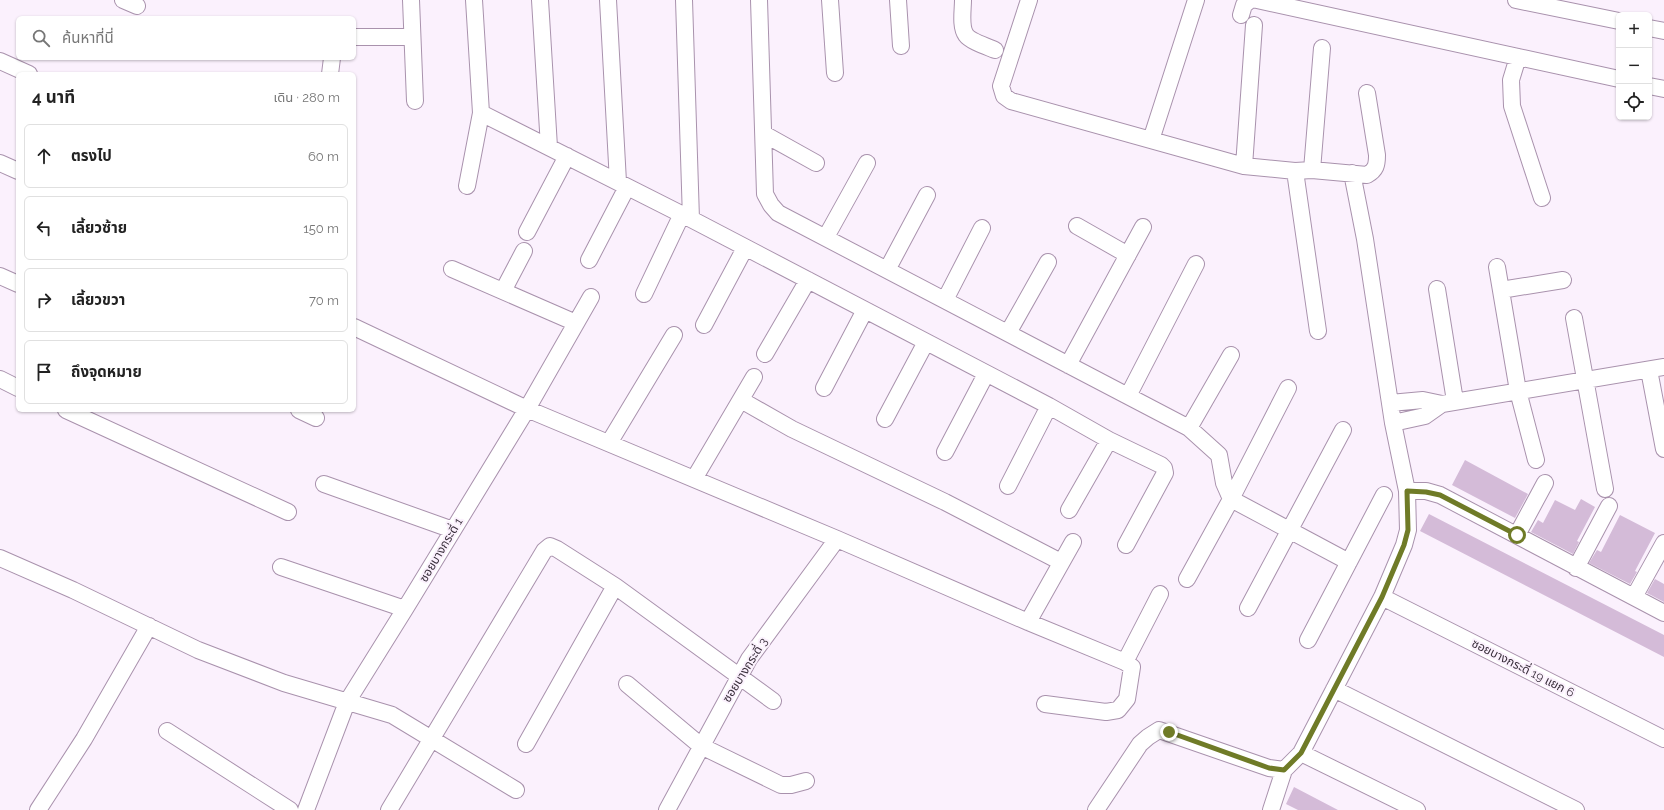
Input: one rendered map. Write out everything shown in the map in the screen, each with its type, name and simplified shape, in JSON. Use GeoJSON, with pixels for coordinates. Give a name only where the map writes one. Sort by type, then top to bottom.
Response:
{"type":"FeatureCollection","features":[{"type":"Feature","properties":{"kind":"street"},"geometry":{"type":"LineString","coordinates":[[410,0],[415,101]]}},
{"type":"Feature","properties":{"kind":"street"},"geometry":{"type":"LineString","coordinates":[[467,186],[482,113],[474,0]]}},
{"type":"Feature","properties":{"kind":"street"},"geometry":{"type":"LineString","coordinates":[[540,0],[549,147]]}},
{"type":"Feature","properties":{"kind":"street"},"geometry":{"type":"LineString","coordinates":[[589,260],[622,185],[608,0]]}},
{"type":"Feature","properties":{"kind":"street"},"geometry":{"type":"LineString","coordinates":[[644,294],[687,217],[684,0]]}},
{"type":"Feature","properties":{"kind":"street"},"geometry":{"type":"LineString","coordinates":[[759,0],[766,194],[771,205],[778,213],[1189,428],[1219,455],[1224,483],[1231,499],[1349,562]]}},
{"type":"Feature","properties":{"kind":"street"},"geometry":{"type":"LineString","coordinates":[[830,0],[835,73]]}},
{"type":"Feature","properties":{"kind":"street"},"geometry":{"type":"LineString","coordinates":[[898,0],[901,46]]}},
{"type":"Feature","properties":{"kind":"street"},"geometry":{"type":"LineString","coordinates":[[963,0],[964,29],[966,35],[969,38],[995,50]]}},
{"type":"Feature","properties":{"kind":"street"},"geometry":{"type":"LineString","coordinates":[[1029,0],[1001,86],[1004,96],[1011,101],[1244,166],[1295,171],[1312,170],[1366,175],[1377,165],[1377,155],[1367,93]]}},
{"type":"Feature","properties":{"kind":"street"},"geometry":{"type":"LineString","coordinates":[[1151,140],[1196,0]]}},
{"type":"Feature","properties":{"kind":"street"},"geometry":{"type":"LineString","coordinates":[[1241,15],[1244,5],[1250,0]]}},
{"type":"Feature","properties":{"kind":"street"},"geometry":{"type":"LineString","coordinates":[[1258,0],[1616,78]]}},
{"type":"Feature","properties":{"kind":"street"},"geometry":{"type":"LineString","coordinates":[[1516,0],[1616,20]]}},
{"type":"Feature","properties":{"kind":"street"},"geometry":{"type":"LineString","coordinates":[[1244,166],[1254,25]]}},
{"type":"Feature","properties":{"kind":"street"},"geometry":{"type":"LineString","coordinates":[[1652,29],[1664,31]]}},
{"type":"Feature","properties":{"kind":"street"},"geometry":{"type":"LineString","coordinates":[[356,37],[412,37]]}},
{"type":"Feature","properties":{"kind":"street"},"geometry":{"type":"LineString","coordinates":[[1312,170],[1322,48]]}},
{"type":"Feature","properties":{"kind":"street"},"geometry":{"type":"LineString","coordinates":[[1518,57],[1511,80],[1512,106],[1542,198]]}},
{"type":"Feature","properties":{"kind":"street"},"geometry":{"type":"LineString","coordinates":[[330,72],[332,60]]}},
{"type":"Feature","properties":{"kind":"street"},"geometry":{"type":"LineString","coordinates":[[0,61],[25,72]]}},
{"type":"Feature","properties":{"kind":"street"},"geometry":{"type":"LineString","coordinates":[[1652,87],[1664,89]]}},
{"type":"Feature","properties":{"kind":"street"},"geometry":{"type":"LineString","coordinates":[[482,113],[687,217],[1049,406],[1109,440],[1161,465],[1165,471],[1126,546]]}},
{"type":"Feature","properties":{"kind":"street"},"geometry":{"type":"LineString","coordinates":[[764,134],[816,163]]}},
{"type":"Feature","properties":{"kind":"street"},"geometry":{"type":"LineString","coordinates":[[527,232],[567,156]]}},
{"type":"Feature","properties":{"kind":"street"},"geometry":{"type":"LineString","coordinates":[[0,163],[16,170]]}},
{"type":"Feature","properties":{"kind":"street"},"geometry":{"type":"LineString","coordinates":[[826,237],[867,163]]}},
{"type":"Feature","properties":{"kind":"street"},"geometry":{"type":"LineString","coordinates":[[1295,171],[1318,331]]}},
{"type":"Feature","properties":{"kind":"street"},"geometry":{"type":"LineString","coordinates":[[1271,810],[1284,770],[1301,753],[1382,597],[1404,545],[1408,530],[1407,491],[1393,423],[1365,239],[1352,173]]}},
{"type":"Feature","properties":{"kind":"street"},"geometry":{"type":"LineString","coordinates":[[887,270],[927,195]]}},
{"type":"Feature","properties":{"kind":"street"},"geometry":{"type":"LineString","coordinates":[[1077,226],[1128,255]]}},
{"type":"Feature","properties":{"kind":"street"},"geometry":{"type":"LineString","coordinates":[[1068,365],[1143,227]]}},
{"type":"Feature","properties":{"kind":"street"},"geometry":{"type":"LineString","coordinates":[[945,300],[982,228]]}},
{"type":"Feature","properties":{"kind":"street"},"geometry":{"type":"LineString","coordinates":[[704,325],[745,248]]}},
{"type":"Feature","properties":{"kind":"street"},"geometry":{"type":"LineString","coordinates":[[503,291],[524,251]]}},
{"type":"Feature","properties":{"kind":"street"},"geometry":{"type":"LineString","coordinates":[[1008,333],[1048,262]]}},
{"type":"Feature","properties":{"kind":"street"},"geometry":{"type":"LineString","coordinates":[[1128,396],[1196,264]]}},
{"type":"Feature","properties":{"kind":"street"},"geometry":{"type":"LineString","coordinates":[[1497,267],[1518,391],[1536,460]]}},
{"type":"Feature","properties":{"kind":"street"},"geometry":{"type":"LineString","coordinates":[[452,269],[576,323]]}},
{"type":"Feature","properties":{"kind":"street"},"geometry":{"type":"LineString","coordinates":[[0,276],[16,283]]}},
{"type":"Feature","properties":{"kind":"street"},"geometry":{"type":"LineString","coordinates":[[765,354],[808,280]]}},
{"type":"Feature","properties":{"kind":"street"},"geometry":{"type":"LineString","coordinates":[[1501,290],[1563,280]]}},
{"type":"Feature","properties":{"kind":"street"},"geometry":{"type":"LineString","coordinates":[[1437,290],[1449,403]]}},
{"type":"Feature","properties":{"kind":"street","name":"ซอยบางกระดี่ 1"},"geometry":{"type":"LineString","coordinates":[[306,810],[347,702],[527,409],[591,297]]}},
{"type":"Feature","properties":{"kind":"street"},"geometry":{"type":"LineString","coordinates":[[824,388],[865,310]]}},
{"type":"Feature","properties":{"kind":"street"},"geometry":{"type":"LineString","coordinates":[[1574,318],[1605,489]]}},
{"type":"Feature","properties":{"kind":"street"},"geometry":{"type":"LineString","coordinates":[[356,328],[527,409],[837,539],[1028,622],[1125,662],[1132,667],[1127,699],[1118,710],[1106,712],[1045,704]]}},
{"type":"Feature","properties":{"kind":"street"},"geometry":{"type":"LineString","coordinates":[[609,443],[674,335]]}},
{"type":"Feature","properties":{"kind":"street"},"geometry":{"type":"LineString","coordinates":[[885,419],[926,342]]}},
{"type":"Feature","properties":{"kind":"street"},"geometry":{"type":"LineString","coordinates":[[1189,428],[1231,355]]}},
{"type":"Feature","properties":{"kind":"street"},"geometry":{"type":"LineString","coordinates":[[1390,402],[1423,400],[1449,403],[1657,368],[1664,450]]}},
{"type":"Feature","properties":{"kind":"street"},"geometry":{"type":"LineString","coordinates":[[945,452],[986,374]]}},
{"type":"Feature","properties":{"kind":"street"},"geometry":{"type":"LineString","coordinates":[[694,479],[754,377]]}},
{"type":"Feature","properties":{"kind":"street"},"geometry":{"type":"LineString","coordinates":[[0,379],[16,387]]}},
{"type":"Feature","properties":{"kind":"street"},"geometry":{"type":"LineString","coordinates":[[1187,579],[1231,499],[1288,388]]}},
{"type":"Feature","properties":{"kind":"street"},"geometry":{"type":"LineString","coordinates":[[741,400],[792,429],[945,502],[1061,562]]}},
{"type":"Feature","properties":{"kind":"street"},"geometry":{"type":"LineString","coordinates":[[1393,423],[1425,416],[1449,403]]}},
{"type":"Feature","properties":{"kind":"street"},"geometry":{"type":"LineString","coordinates":[[1008,486],[1049,406]]}},
{"type":"Feature","properties":{"kind":"street"},"geometry":{"type":"LineString","coordinates":[[70,412],[288,512]]}},
{"type":"Feature","properties":{"kind":"street"},"geometry":{"type":"LineString","coordinates":[[303,412],[316,418]]}},
{"type":"Feature","properties":{"kind":"street"},"geometry":{"type":"LineString","coordinates":[[1248,608],[1343,430]]}},
{"type":"Feature","properties":{"kind":"street"},"geometry":{"type":"LineString","coordinates":[[1069,510],[1109,440]]}},
{"type":"Feature","properties":{"kind":"street"},"geometry":{"type":"LineString","coordinates":[[1517,535],[1545,483]]}},
{"type":"Feature","properties":{"kind":"street"},"geometry":{"type":"LineString","coordinates":[[324,484],[453,530]]}},
{"type":"Feature","properties":{"kind":"street"},"geometry":{"type":"LineString","coordinates":[[1407,491],[1426,492],[1440,495],[1576,568],[1664,613]]}},
{"type":"Feature","properties":{"kind":"street"},"geometry":{"type":"LineString","coordinates":[[1308,640],[1384,495]]}},
{"type":"Feature","properties":{"kind":"street"},"geometry":{"type":"LineString","coordinates":[[1576,568],[1609,506]]}},
{"type":"Feature","properties":{"kind":"street","name":"ซอยบางกระดี่ 3"},"geometry":{"type":"LineString","coordinates":[[667,810],[749,659],[837,539]]}},
{"type":"Feature","properties":{"kind":"street"},"geometry":{"type":"LineString","coordinates":[[1028,622],[1073,542]]}},
{"type":"Feature","properties":{"kind":"street"},"geometry":{"type":"LineString","coordinates":[[1634,598],[1664,543]]}},
{"type":"Feature","properties":{"kind":"street"},"geometry":{"type":"LineString","coordinates":[[389,810],[544,550],[550,546],[615,586],[773,701]]}},
{"type":"Feature","properties":{"kind":"street"},"geometry":{"type":"LineString","coordinates":[[0,558],[73,590],[198,650],[284,683],[392,715],[516,790]]}},
{"type":"Feature","properties":{"kind":"street"},"geometry":{"type":"LineString","coordinates":[[281,567],[405,609]]}},
{"type":"Feature","properties":{"kind":"street"},"geometry":{"type":"LineString","coordinates":[[526,744],[615,586]]}},
{"type":"Feature","properties":{"kind":"street"},"geometry":{"type":"LineString","coordinates":[[1125,662],[1160,594]]}},
{"type":"Feature","properties":{"kind":"street","name":"ซอยบางกระดี่ 19 แยก 6"},"geometry":{"type":"LineString","coordinates":[[1382,597],[1664,739]]}},
{"type":"Feature","properties":{"kind":"street"},"geometry":{"type":"LineString","coordinates":[[38,810],[84,740],[149,626]]}},
{"type":"Feature","properties":{"kind":"street"},"geometry":{"type":"LineString","coordinates":[[627,684],[701,746],[781,785],[791,785],[806,780]]}},
{"type":"Feature","properties":{"kind":"street"},"geometry":{"type":"LineString","coordinates":[[1334,690],[1576,810]]}},
{"type":"Feature","properties":{"kind":"street"},"geometry":{"type":"LineString","coordinates":[[1096,810],[1140,744],[1159,730],[1269,768],[1284,770]]}},
{"type":"Feature","properties":{"kind":"street"},"geometry":{"type":"LineString","coordinates":[[167,731],[290,810]]}},
{"type":"Feature","properties":{"kind":"street"},"geometry":{"type":"LineString","coordinates":[[1301,753],[1417,810]]}},
{"type":"Feature","properties":{"kind":"building"},"geometry":{"type":"Polygon","coordinates":[[[1465,460],[1528,494],[1515,518],[1452,485],[1465,460]]]}},
{"type":"Feature","properties":{"kind":"building"},"geometry":{"type":"Polygon","coordinates":[[[1581,499],[1595,507],[1577,541],[1579,542],[1573,554],[1531,532],[1538,520],[1543,523],[1555,500],[1575,510],[1581,499]]]}},
{"type":"Feature","properties":{"kind":"building"},"geometry":{"type":"Polygon","coordinates":[[[1429,514],[1664,635],[1664,657],[1420,531],[1429,514]]]}},
{"type":"Feature","properties":{"kind":"building"},"geometry":{"type":"Polygon","coordinates":[[[1620,515],[1655,533],[1635,571],[1637,572],[1630,584],[1589,563],[1597,550],[1601,552],[1620,515]]]}},
{"type":"Feature","properties":{"kind":"building"},"geometry":{"type":"Polygon","coordinates":[[[1655,579],[1664,584],[1664,602],[1647,593],[1655,579]]]}},
{"type":"Feature","properties":{"kind":"building"},"geometry":{"type":"Polygon","coordinates":[[[1294,787],[1338,810],[1298,810],[1286,804],[1294,787]]]}},
{"type":"Feature","properties":{"kind":"route"},"geometry":{"type":"LineString","coordinates":[[1169,732],[1269,768],[1284,770],[1294,761],[1301,753],[1382,597],[1404,545],[1408,530],[1407,491],[1426,492],[1440,495],[1517,535]]}}]}
